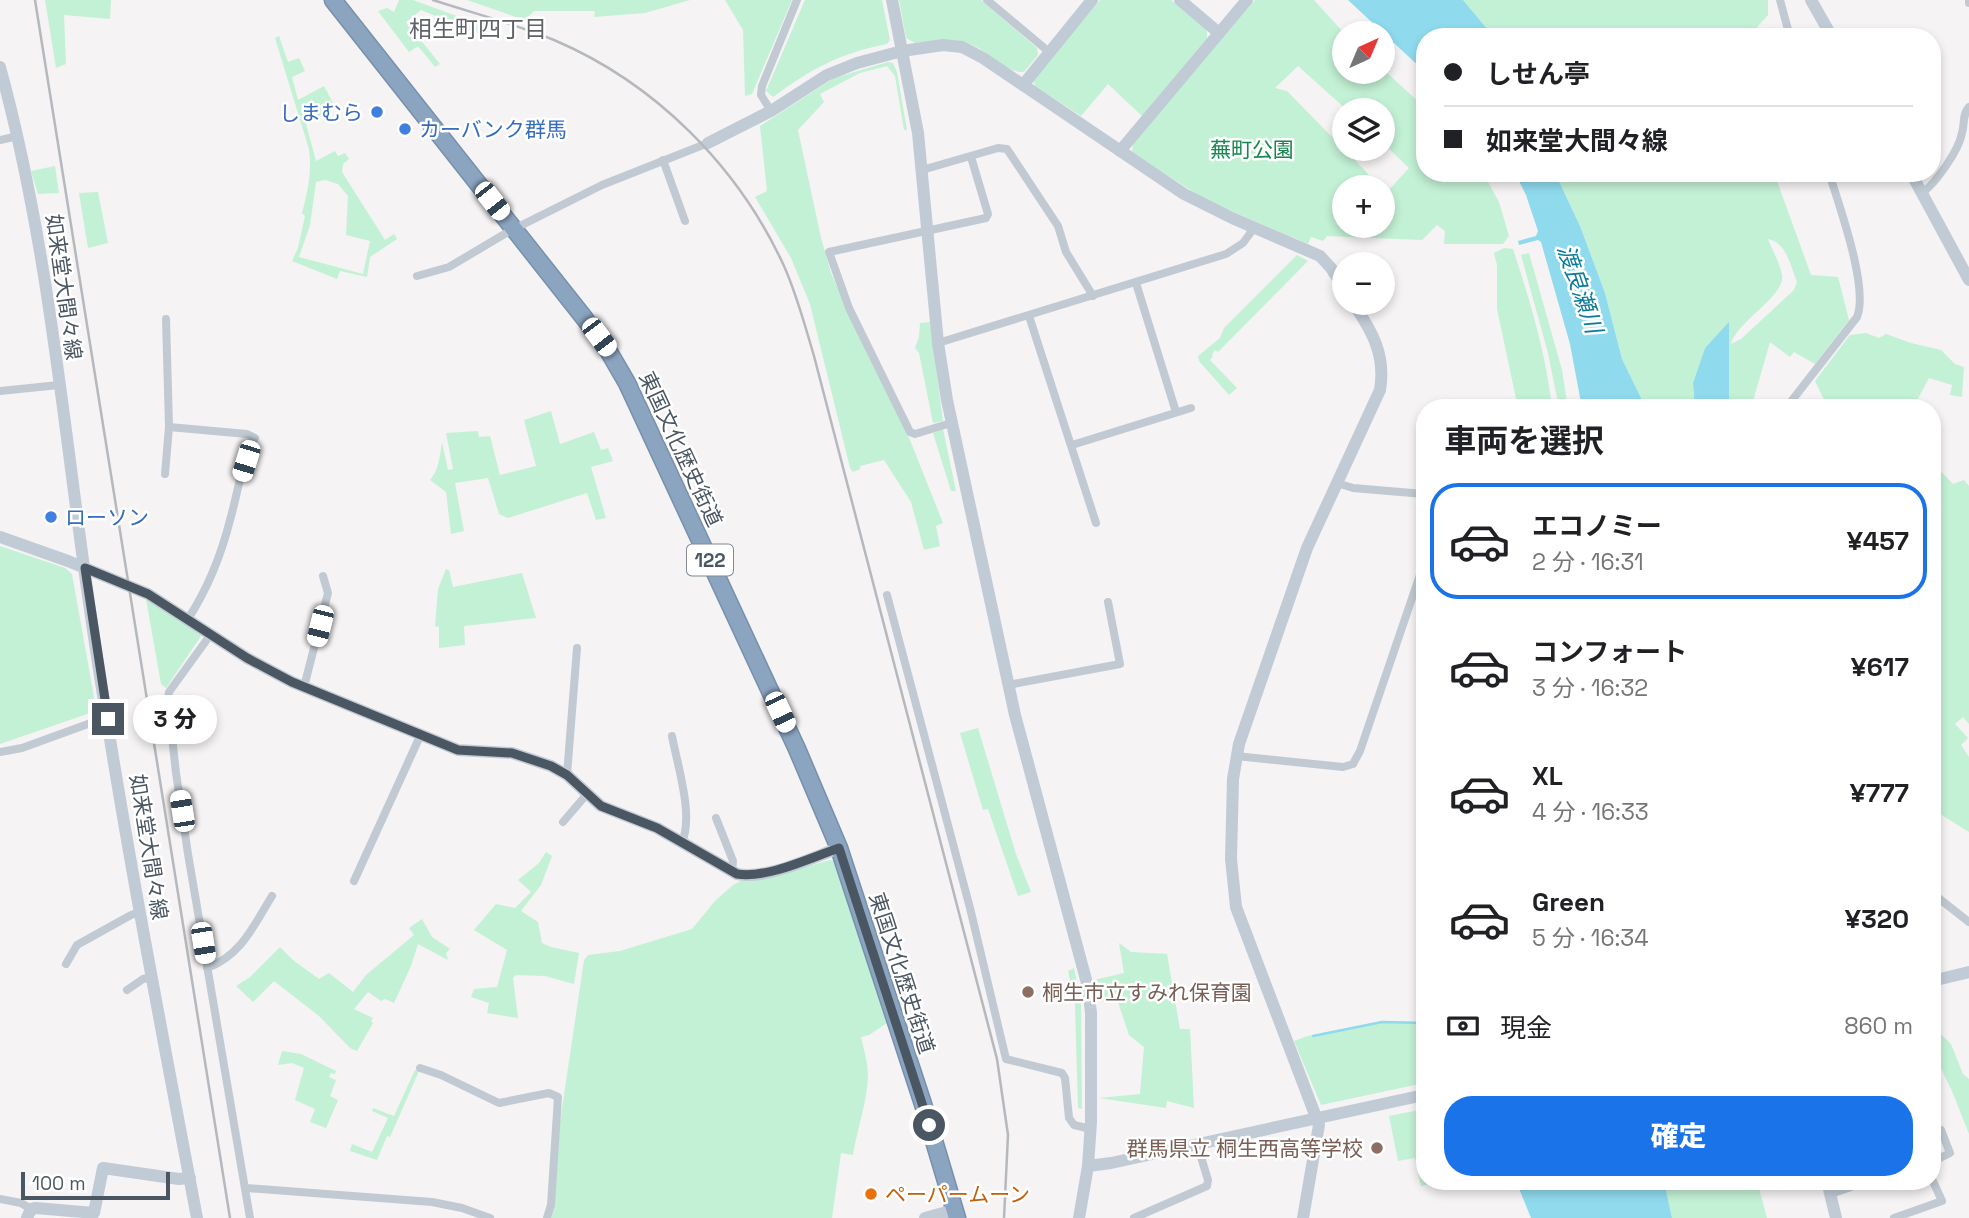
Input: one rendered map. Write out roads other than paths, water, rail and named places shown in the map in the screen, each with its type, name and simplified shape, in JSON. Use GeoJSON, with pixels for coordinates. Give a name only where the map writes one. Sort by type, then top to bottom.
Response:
{"type":"FeatureCollection","features":[{"type":"Feature","properties":{"kind":"highway","name":"東国文化歴史街道"},"geometry":{"type":"LineString","coordinates":[[333,0],[610,352],[628,383],[792,738],[839,848],[956,1214]]}},
{"type":"Feature","properties":{"kind":"street"},"geometry":{"type":"LineString","coordinates":[[771,111],[761,95],[762,86],[797,0]]}},
{"type":"Feature","properties":{"kind":"street"},"geometry":{"type":"LineString","coordinates":[[892,0],[914,109],[929,231],[938,343],[951,424],[1008,685],[1088,987],[1091,1013],[1091,1129],[1079,1218]]}},
{"type":"Feature","properties":{"kind":"street"},"geometry":{"type":"LineString","coordinates":[[987,0],[1048,51]]}},
{"type":"Feature","properties":{"kind":"street"},"geometry":{"type":"LineString","coordinates":[[1023,85],[1092,0]]}},
{"type":"Feature","properties":{"kind":"street"},"geometry":{"type":"LineString","coordinates":[[1180,0],[1219,33]]}},
{"type":"Feature","properties":{"kind":"street"},"geometry":{"type":"LineString","coordinates":[[1120,151],[1247,0]]}},
{"type":"Feature","properties":{"kind":"street"},"geometry":{"type":"LineString","coordinates":[[1780,0],[1788,28]]}},
{"type":"Feature","properties":{"kind":"street"},"geometry":{"type":"LineString","coordinates":[[1811,0],[1827,28]]}},
{"type":"Feature","properties":{"kind":"street"},"geometry":{"type":"LineString","coordinates":[[418,276],[449,267],[514,229],[602,185],[708,142],[771,111],[814,82],[844,67],[902,51],[943,45],[962,47],[983,58],[1184,194],[1320,256],[1332,272]]}},
{"type":"Feature","properties":{"kind":"street","name":"如来堂大間々線"},"geometry":{"type":"LineString","coordinates":[[0,67],[37,226],[108,719],[151,977],[197,1218]]}},
{"type":"Feature","properties":{"kind":"street"},"geometry":{"type":"LineString","coordinates":[[1941,171],[1959,142],[1964,114],[1969,107]]}},
{"type":"Feature","properties":{"kind":"street"},"geometry":{"type":"LineString","coordinates":[[0,140],[18,136]]}},
{"type":"Feature","properties":{"kind":"street"},"geometry":{"type":"LineString","coordinates":[[922,170],[998,148],[1007,149],[1058,226],[1066,252],[1093,296]]}},
{"type":"Feature","properties":{"kind":"street"},"geometry":{"type":"LineString","coordinates":[[951,424],[915,434],[910,432],[849,308],[829,252],[986,218],[988,214],[971,157]]}},
{"type":"Feature","properties":{"kind":"street"},"geometry":{"type":"LineString","coordinates":[[663,160],[685,221]]}},
{"type":"Feature","properties":{"kind":"street"},"geometry":{"type":"LineString","coordinates":[[1793,399],[1845,333],[1860,309],[1855,265],[1832,182]]}},
{"type":"Feature","properties":{"kind":"street"},"geometry":{"type":"LineString","coordinates":[[1916,182],[1969,280]]}},
{"type":"Feature","properties":{"kind":"street"},"geometry":{"type":"LineString","coordinates":[[1922,193],[1934,182]]}},
{"type":"Feature","properties":{"kind":"street"},"geometry":{"type":"LineString","coordinates":[[938,343],[1226,254],[1243,243],[1254,228]]}},
{"type":"Feature","properties":{"kind":"street"},"geometry":{"type":"LineString","coordinates":[[1136,283],[1176,412]]}},
{"type":"Feature","properties":{"kind":"street"},"geometry":{"type":"LineString","coordinates":[[1303,1218],[1319,1134],[1317,1118],[1236,907],[1231,859],[1233,779],[1236,756],[1303,560],[1373,410],[1382,377],[1380,354],[1375,338],[1361,315]]}},
{"type":"Feature","properties":{"kind":"street"},"geometry":{"type":"LineString","coordinates":[[1029,316],[1096,523]]}},
{"type":"Feature","properties":{"kind":"street"},"geometry":{"type":"LineString","coordinates":[[165,474],[169,427],[166,319]]}},
{"type":"Feature","properties":{"kind":"street"},"geometry":{"type":"LineString","coordinates":[[0,391],[59,385]]}},
{"type":"Feature","properties":{"kind":"street"},"geometry":{"type":"LineString","coordinates":[[1072,445],[1191,408]]}},
{"type":"Feature","properties":{"kind":"street"},"geometry":{"type":"LineString","coordinates":[[169,427],[247,434],[255,438],[215,568],[207,588],[188,619]]}},
{"type":"Feature","properties":{"kind":"street"},"geometry":{"type":"LineString","coordinates":[[1337,483],[1353,488],[1416,493]]}},
{"type":"Feature","properties":{"kind":"street"},"geometry":{"type":"LineString","coordinates":[[0,537],[148,594],[260,666],[304,687],[458,750],[522,756],[551,766],[567,775],[607,809],[647,824],[732,871],[743,875],[757,875],[839,848]]}},
{"type":"Feature","properties":{"kind":"street"},"geometry":{"type":"LineString","coordinates":[[304,687],[328,593],[323,576]]}},
{"type":"Feature","properties":{"kind":"street"},"geometry":{"type":"LineString","coordinates":[[1236,756],[1343,766],[1353,764],[1360,751],[1416,586]]}},
{"type":"Feature","properties":{"kind":"street"},"geometry":{"type":"LineString","coordinates":[[887,595],[970,908],[1006,1059],[1064,1075],[1069,1118],[1074,1125],[1091,1129]]}},
{"type":"Feature","properties":{"kind":"street"},"geometry":{"type":"LineString","coordinates":[[1008,685],[1120,664],[1108,602]]}},
{"type":"Feature","properties":{"kind":"street"},"geometry":{"type":"LineString","coordinates":[[211,634],[173,686],[167,700],[206,968],[250,1218]]}},
{"type":"Feature","properties":{"kind":"street"},"geometry":{"type":"LineString","coordinates":[[567,775],[577,648]]}},
{"type":"Feature","properties":{"kind":"street"},"geometry":{"type":"LineString","coordinates":[[0,752],[108,719]]}},
{"type":"Feature","properties":{"kind":"street"},"geometry":{"type":"LineString","coordinates":[[354,881],[421,734]]}},
{"type":"Feature","properties":{"kind":"street"},"geometry":{"type":"LineString","coordinates":[[672,736],[685,806],[686,829],[682,842]]}},
{"type":"Feature","properties":{"kind":"street"},"geometry":{"type":"LineString","coordinates":[[563,822],[587,793]]}},
{"type":"Feature","properties":{"kind":"street"},"geometry":{"type":"LineString","coordinates":[[716,818],[733,861],[732,871]]}},
{"type":"Feature","properties":{"kind":"street"},"geometry":{"type":"LineString","coordinates":[[206,968],[230,957],[240,947],[272,896]]}},
{"type":"Feature","properties":{"kind":"street"},"geometry":{"type":"LineString","coordinates":[[1941,900],[1969,922]]}},
{"type":"Feature","properties":{"kind":"street"},"geometry":{"type":"LineString","coordinates":[[66,964],[77,945],[140,912]]}},
{"type":"Feature","properties":{"kind":"street"},"geometry":{"type":"LineString","coordinates":[[1941,979],[1969,972]]}},
{"type":"Feature","properties":{"kind":"street"},"geometry":{"type":"LineString","coordinates":[[128,990],[151,977]]}},
{"type":"Feature","properties":{"kind":"street"},"geometry":{"type":"LineString","coordinates":[[420,1068],[441,1075],[499,1104],[549,1093],[558,1097],[551,1205],[547,1218]]}},
{"type":"Feature","properties":{"kind":"street"},"geometry":{"type":"LineString","coordinates":[[1088,1166],[1416,1097]]}},
{"type":"Feature","properties":{"kind":"street"},"geometry":{"type":"LineString","coordinates":[[1941,1130],[1950,1153],[1941,1158]]}},
{"type":"Feature","properties":{"kind":"street"},"geometry":{"type":"LineString","coordinates":[[1134,1218],[1207,1186],[1208,1180],[1196,1144]]}},
{"type":"Feature","properties":{"kind":"street"},"geometry":{"type":"LineString","coordinates":[[0,1199],[21,1203],[29,1214],[94,1213],[103,1168],[179,1179],[190,1178]]}},
{"type":"Feature","properties":{"kind":"street"},"geometry":{"type":"LineString","coordinates":[[246,1188],[432,1202],[490,1218]]}},
{"type":"Feature","properties":{"kind":"street"},"geometry":{"type":"LineString","coordinates":[[1830,1190],[1836,1218]]}},
{"type":"Feature","properties":{"kind":"street"},"geometry":{"type":"LineString","coordinates":[[1894,1218],[1942,1201],[1937,1190]]}},
{"type":"Feature","properties":{"kind":"street"},"geometry":{"type":"LineString","coordinates":[[925,1218],[956,1214]]}},
{"type":"Feature","properties":{"kind":"water"},"geometry":{"type":"Polygon","coordinates":[[[1348,0],[1463,0],[1486,28],[1416,28],[1416,64],[1395,44],[1395,21],[1370,21],[1348,0]]]}},
{"type":"Feature","properties":{"kind":"water","name":"渡良瀬川"},"geometry":{"type":"Polygon","coordinates":[[[1520,182],[1559,182],[1580,226],[1605,293],[1622,359],[1642,399],[1580,399],[1570,344],[1541,242],[1538,240],[1519,245],[1518,241],[1536,236],[1538,231],[1520,182]]]}},
{"type":"Feature","properties":{"kind":"water"},"geometry":{"type":"Polygon","coordinates":[[[1729,322],[1729,399],[1694,399],[1693,383],[1705,348],[1729,322]]]}},
{"type":"Feature","properties":{"kind":"water"},"geometry":{"type":"Polygon","coordinates":[[[1520,1190],[1666,1190],[1672,1218],[1531,1218],[1520,1190]]]}},
{"type":"Feature","properties":{"kind":"waterway"},"geometry":{"type":"LineString","coordinates":[[1313,1036],[1382,1022],[1416,1023]]}},
{"type":"Feature","properties":{"kind":"railway"},"geometry":{"type":"LineString","coordinates":[[35,0],[230,1218]]}},
{"type":"Feature","properties":{"kind":"railway"},"geometry":{"type":"LineString","coordinates":[[433,0],[554,40],[626,79],[659,104],[718,162],[765,229],[784,266],[814,356],[997,1059],[1008,1135],[1004,1218]]}},
{"type":"Feature","properties":{"kind":"place","name":"しまむら"},"geometry":{"type":"Point","coordinates":[377,112]}},
{"type":"Feature","properties":{"kind":"place","name":"カーバンク群馬"},"geometry":{"type":"Point","coordinates":[405,129]}},
{"type":"Feature","properties":{"kind":"place","name":"ローソン"},"geometry":{"type":"Point","coordinates":[51,517]}},
{"type":"Feature","properties":{"kind":"place","name":"桐生市立すみれ保育園"},"geometry":{"type":"Point","coordinates":[1028,992]}},
{"type":"Feature","properties":{"kind":"place","name":"群馬県立 桐生西高等学校"},"geometry":{"type":"Point","coordinates":[1377,1148]}},
{"type":"Feature","properties":{"kind":"place","name":"ペーパームーン"},"geometry":{"type":"Point","coordinates":[871,1194]}},
{"type":"Feature","properties":{"kind":"district","name":"相生町四丁目"},"geometry":{"type":"Point","coordinates":[478,29]}},
{"type":"Feature","properties":{"kind":"park label","name":"蕪町公園"},"geometry":{"type":"Point","coordinates":[1252,149]}}]}
